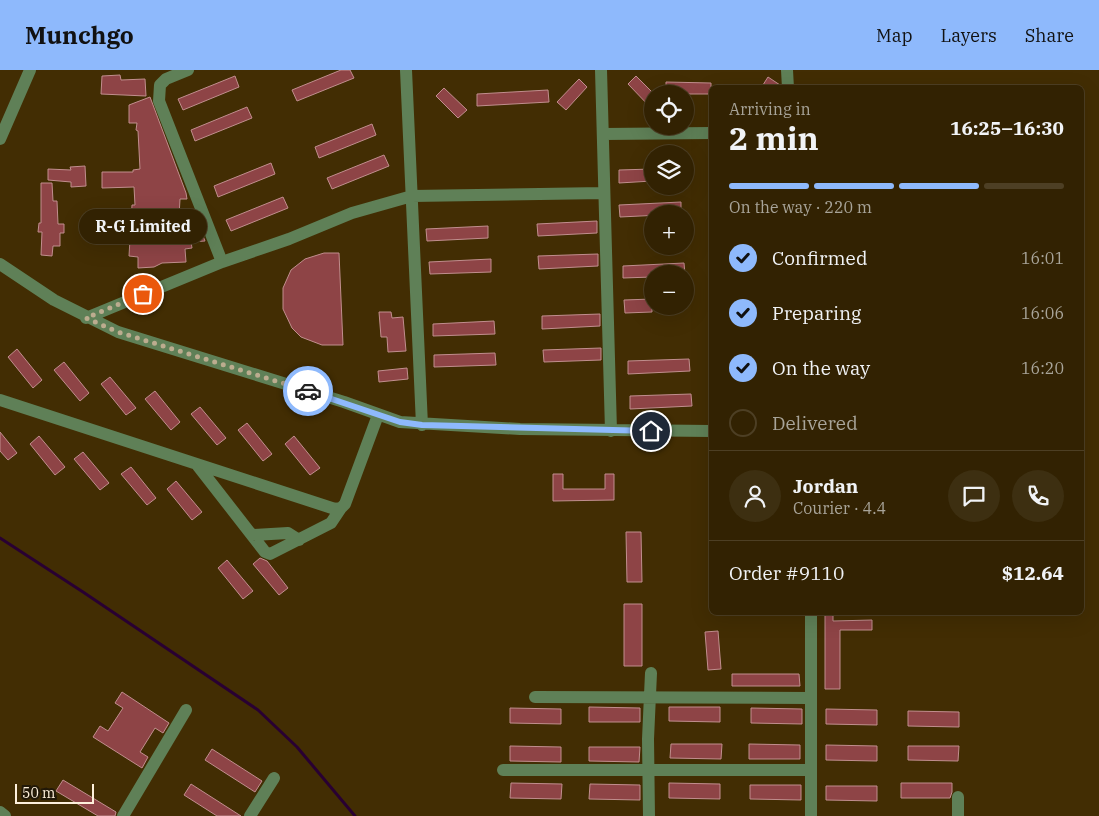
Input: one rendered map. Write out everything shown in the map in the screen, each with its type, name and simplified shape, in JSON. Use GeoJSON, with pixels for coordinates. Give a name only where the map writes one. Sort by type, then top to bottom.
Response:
{"type":"FeatureCollection","features":[{"type":"Feature","properties":{"kind":"street"},"geometry":{"type":"LineString","coordinates":[[0,139],[30,70]]}},
{"type":"Feature","properties":{"kind":"street"},"geometry":{"type":"LineString","coordinates":[[188,70],[166,79],[160,86],[159,101],[222,262]]}},
{"type":"Feature","properties":{"kind":"street"},"geometry":{"type":"LineString","coordinates":[[406,70],[422,425]]}},
{"type":"Feature","properties":{"kind":"street"},"geometry":{"type":"LineString","coordinates":[[601,70],[611,431]]}},
{"type":"Feature","properties":{"kind":"street"},"geometry":{"type":"LineString","coordinates":[[787,70],[788,85]]}},
{"type":"Feature","properties":{"kind":"street"},"geometry":{"type":"LineString","coordinates":[[604,134],[709,134]]}},
{"type":"Feature","properties":{"kind":"street"},"geometry":{"type":"LineString","coordinates":[[86,318],[222,262],[289,240],[352,213],[412,196],[603,193]]}},
{"type":"Feature","properties":{"kind":"street"},"geometry":{"type":"LineString","coordinates":[[0,264],[54,300],[86,318],[118,332],[344,402],[400,422],[422,425],[611,431],[709,431]]}},
{"type":"Feature","properties":{"kind":"street"},"geometry":{"type":"LineString","coordinates":[[0,400],[329,508],[341,508]]}},
{"type":"Feature","properties":{"kind":"street"},"geometry":{"type":"LineString","coordinates":[[198,466],[265,552],[270,554],[331,523],[345,504],[378,415]]}},
{"type":"Feature","properties":{"kind":"street"},"geometry":{"type":"LineString","coordinates":[[222,497],[236,478]]}},
{"type":"Feature","properties":{"kind":"street"},"geometry":{"type":"LineString","coordinates":[[252,535],[288,533],[299,540]]}},
{"type":"Feature","properties":{"kind":"street"},"geometry":{"type":"LineString","coordinates":[[811,615],[811,816]]}},
{"type":"Feature","properties":{"kind":"street"},"geometry":{"type":"LineString","coordinates":[[649,816],[648,771],[652,673]]}},
{"type":"Feature","properties":{"kind":"street"},"geometry":{"type":"LineString","coordinates":[[535,697],[810,698]]}},
{"type":"Feature","properties":{"kind":"street"},"geometry":{"type":"LineString","coordinates":[[123,816],[186,710]]}},
{"type":"Feature","properties":{"kind":"street"},"geometry":{"type":"LineString","coordinates":[[503,770],[811,770]]}},
{"type":"Feature","properties":{"kind":"street"},"geometry":{"type":"LineString","coordinates":[[250,816],[274,778]]}},
{"type":"Feature","properties":{"kind":"street"},"geometry":{"type":"LineString","coordinates":[[958,797],[958,816]]}},
{"type":"Feature","properties":{"kind":"street"},"geometry":{"type":"LineString","coordinates":[[0,812],[5,816]]}},
{"type":"Feature","properties":{"kind":"building"},"geometry":{"type":"Polygon","coordinates":[[[341,70],[350,70],[354,78],[297,101],[292,90],[341,70]]]}},
{"type":"Feature","properties":{"kind":"building"},"geometry":{"type":"Polygon","coordinates":[[[120,75],[121,80],[145,79],[146,96],[101,94],[102,76],[120,75]]]}},
{"type":"Feature","properties":{"kind":"building"},"geometry":{"type":"Polygon","coordinates":[[[235,76],[239,87],[183,110],[178,99],[235,76]]]}},
{"type":"Feature","properties":{"kind":"building"},"geometry":{"type":"Polygon","coordinates":[[[636,76],[645,85],[644,101],[628,84],[636,76]]]}},
{"type":"Feature","properties":{"kind":"building"},"geometry":{"type":"Polygon","coordinates":[[[768,77],[780,85],[763,85],[768,77]]]}},
{"type":"Feature","properties":{"kind":"building"},"geometry":{"type":"Polygon","coordinates":[[[579,79],[587,87],[566,110],[557,102],[579,79]]]}},
{"type":"Feature","properties":{"kind":"building"},"geometry":{"type":"Polygon","coordinates":[[[666,82],[711,83],[709,85],[709,94],[694,94],[694,85],[666,85],[666,82]]]}},
{"type":"Feature","properties":{"kind":"building"},"geometry":{"type":"Polygon","coordinates":[[[444,88],[467,110],[458,118],[436,96],[444,88]]]}},
{"type":"Feature","properties":{"kind":"building"},"geometry":{"type":"Polygon","coordinates":[[[548,90],[549,102],[477,106],[477,94],[548,90]]]}},
{"type":"Feature","properties":{"kind":"building"},"geometry":{"type":"Polygon","coordinates":[[[150,97],[186,193],[187,199],[180,199],[178,234],[201,231],[205,241],[191,242],[192,248],[185,249],[186,262],[162,263],[154,267],[138,268],[138,257],[129,256],[132,205],[135,205],[134,187],[102,188],[102,172],[133,172],[133,170],[140,169],[137,123],[129,123],[129,105],[150,97]]]}},
{"type":"Feature","properties":{"kind":"building"},"geometry":{"type":"Polygon","coordinates":[[[247,107],[252,118],[195,141],[191,130],[247,107]]]}},
{"type":"Feature","properties":{"kind":"building"},"geometry":{"type":"Polygon","coordinates":[[[372,124],[376,135],[319,158],[315,147],[372,124]]]}},
{"type":"Feature","properties":{"kind":"building"},"geometry":{"type":"Polygon","coordinates":[[[384,155],[389,166],[332,189],[327,178],[384,155]]]}},
{"type":"Feature","properties":{"kind":"building"},"geometry":{"type":"Polygon","coordinates":[[[271,163],[275,174],[218,197],[214,186],[271,163]]]}},
{"type":"Feature","properties":{"kind":"building"},"geometry":{"type":"Polygon","coordinates":[[[85,166],[86,186],[71,187],[71,182],[48,180],[48,169],[71,170],[70,167],[85,166]]]}},
{"type":"Feature","properties":{"kind":"building"},"geometry":{"type":"Polygon","coordinates":[[[644,169],[644,181],[619,183],[619,170],[644,169]]]}},
{"type":"Feature","properties":{"kind":"building"},"geometry":{"type":"Polygon","coordinates":[[[41,183],[52,183],[53,201],[57,201],[58,224],[64,224],[64,233],[60,233],[60,246],[53,246],[52,256],[41,255],[42,232],[38,232],[39,223],[41,223],[41,183]]]}},
{"type":"Feature","properties":{"kind":"building"},"geometry":{"type":"Polygon","coordinates":[[[283,197],[288,208],[231,231],[226,220],[283,197]]]}},
{"type":"Feature","properties":{"kind":"building"},"geometry":{"type":"Polygon","coordinates":[[[681,202],[681,205],[644,205],[644,216],[620,217],[619,205],[681,202]]]}},
{"type":"Feature","properties":{"kind":"building"},"geometry":{"type":"Polygon","coordinates":[[[597,221],[597,233],[538,236],[537,224],[597,221]]]}},
{"type":"Feature","properties":{"kind":"building"},"geometry":{"type":"Polygon","coordinates":[[[488,226],[488,238],[427,241],[426,229],[488,226]]]}},
{"type":"Feature","properties":{"kind":"building"},"geometry":{"type":"Polygon","coordinates":[[[324,253],[339,253],[343,345],[322,345],[301,337],[292,328],[283,309],[283,288],[291,270],[305,259],[324,253]]]}},
{"type":"Feature","properties":{"kind":"building"},"geometry":{"type":"Polygon","coordinates":[[[598,254],[598,266],[539,269],[538,256],[598,254]]]}},
{"type":"Feature","properties":{"kind":"building"},"geometry":{"type":"Polygon","coordinates":[[[491,259],[491,272],[430,274],[429,262],[491,259]]]}},
{"type":"Feature","properties":{"kind":"building"},"geometry":{"type":"Polygon","coordinates":[[[684,263],[684,265],[644,265],[644,277],[623,278],[623,266],[684,263]]]}},
{"type":"Feature","properties":{"kind":"building"},"geometry":{"type":"Polygon","coordinates":[[[644,299],[644,312],[625,313],[624,300],[644,299]]]}},
{"type":"Feature","properties":{"kind":"building"},"geometry":{"type":"Polygon","coordinates":[[[379,312],[391,312],[392,318],[403,317],[406,351],[388,352],[387,337],[381,337],[379,312]]]}},
{"type":"Feature","properties":{"kind":"building"},"geometry":{"type":"Polygon","coordinates":[[[600,314],[600,326],[542,329],[542,316],[600,314]]]}},
{"type":"Feature","properties":{"kind":"building"},"geometry":{"type":"Polygon","coordinates":[[[494,321],[495,334],[433,336],[433,324],[494,321]]]}},
{"type":"Feature","properties":{"kind":"building"},"geometry":{"type":"Polygon","coordinates":[[[601,348],[601,360],[544,362],[543,350],[601,348]]]}},
{"type":"Feature","properties":{"kind":"building"},"geometry":{"type":"Polygon","coordinates":[[[17,349],[42,380],[33,388],[8,357],[17,349]]]}},
{"type":"Feature","properties":{"kind":"building"},"geometry":{"type":"Polygon","coordinates":[[[495,353],[496,365],[434,367],[434,355],[495,353]]]}},
{"type":"Feature","properties":{"kind":"building"},"geometry":{"type":"Polygon","coordinates":[[[689,359],[690,371],[628,374],[628,361],[689,359]]]}},
{"type":"Feature","properties":{"kind":"building"},"geometry":{"type":"Polygon","coordinates":[[[64,362],[89,393],[80,401],[54,370],[64,362]]]}},
{"type":"Feature","properties":{"kind":"building"},"geometry":{"type":"Polygon","coordinates":[[[407,368],[408,379],[379,382],[378,371],[407,368]]]}},
{"type":"Feature","properties":{"kind":"building"},"geometry":{"type":"Polygon","coordinates":[[[110,377],[136,408],[126,415],[101,384],[110,377]]]}},
{"type":"Feature","properties":{"kind":"building"},"geometry":{"type":"Polygon","coordinates":[[[155,391],[180,422],[171,430],[145,399],[155,391]]]}},
{"type":"Feature","properties":{"kind":"building"},"geometry":{"type":"Polygon","coordinates":[[[691,394],[692,406],[630,409],[630,396],[691,394]]]}},
{"type":"Feature","properties":{"kind":"building"},"geometry":{"type":"Polygon","coordinates":[[[200,407],[226,438],[217,445],[191,414],[200,407]]]}},
{"type":"Feature","properties":{"kind":"building"},"geometry":{"type":"Polygon","coordinates":[[[247,423],[272,454],[263,461],[238,430],[247,423]]]}},
{"type":"Feature","properties":{"kind":"building"},"geometry":{"type":"Polygon","coordinates":[[[0,432],[17,453],[8,460],[0,451],[0,432]]]}},
{"type":"Feature","properties":{"kind":"building"},"geometry":{"type":"Polygon","coordinates":[[[39,436],[65,467],[55,475],[30,444],[39,436]]]}},
{"type":"Feature","properties":{"kind":"building"},"geometry":{"type":"Polygon","coordinates":[[[294,436],[320,468],[310,475],[285,444],[294,436]]]}},
{"type":"Feature","properties":{"kind":"building"},"geometry":{"type":"Polygon","coordinates":[[[83,452],[109,483],[100,490],[74,459],[83,452]]]}},
{"type":"Feature","properties":{"kind":"building"},"geometry":{"type":"Polygon","coordinates":[[[131,467],[156,498],[147,505],[121,474],[131,467]]]}},
{"type":"Feature","properties":{"kind":"building"},"geometry":{"type":"Polygon","coordinates":[[[553,474],[563,474],[563,489],[605,489],[605,474],[614,474],[614,500],[553,501],[553,474]]]}},
{"type":"Feature","properties":{"kind":"building"},"geometry":{"type":"Polygon","coordinates":[[[176,481],[202,512],[192,520],[167,489],[176,481]]]}},
{"type":"Feature","properties":{"kind":"building"},"geometry":{"type":"Polygon","coordinates":[[[626,532],[641,532],[642,582],[627,582],[626,532]]]}},
{"type":"Feature","properties":{"kind":"building"},"geometry":{"type":"Polygon","coordinates":[[[260,558],[267,561],[288,588],[279,595],[253,564],[260,558]]]}},
{"type":"Feature","properties":{"kind":"building"},"geometry":{"type":"Polygon","coordinates":[[[227,560],[253,591],[243,599],[218,568],[227,560]]]}},
{"type":"Feature","properties":{"kind":"building"},"geometry":{"type":"Polygon","coordinates":[[[624,604],[642,604],[642,666],[624,666],[624,604]]]}},
{"type":"Feature","properties":{"kind":"building"},"geometry":{"type":"Polygon","coordinates":[[[825,615],[833,615],[833,621],[872,620],[872,630],[840,630],[840,689],[825,689],[825,615]]]}},
{"type":"Feature","properties":{"kind":"building"},"geometry":{"type":"Polygon","coordinates":[[[718,631],[721,669],[708,670],[705,632],[718,631]]]}},
{"type":"Feature","properties":{"kind":"building"},"geometry":{"type":"Polygon","coordinates":[[[732,674],[799,674],[800,686],[732,686],[732,674]]]}},
{"type":"Feature","properties":{"kind":"building"},"geometry":{"type":"Polygon","coordinates":[[[122,692],[169,723],[163,733],[155,728],[140,752],[148,757],[142,768],[93,737],[100,726],[108,731],[123,708],[115,703],[122,692]]]}},
{"type":"Feature","properties":{"kind":"building"},"geometry":{"type":"Polygon","coordinates":[[[589,707],[640,708],[640,722],[589,722],[589,707]]]}},
{"type":"Feature","properties":{"kind":"building"},"geometry":{"type":"Polygon","coordinates":[[[669,707],[720,707],[720,722],[669,721],[669,707]]]}},
{"type":"Feature","properties":{"kind":"building"},"geometry":{"type":"Polygon","coordinates":[[[510,708],[561,709],[561,724],[510,723],[510,708]]]}},
{"type":"Feature","properties":{"kind":"building"},"geometry":{"type":"Polygon","coordinates":[[[751,708],[802,709],[802,724],[751,723],[751,708]]]}},
{"type":"Feature","properties":{"kind":"building"},"geometry":{"type":"Polygon","coordinates":[[[826,709],[877,710],[877,725],[826,724],[826,709]]]}},
{"type":"Feature","properties":{"kind":"building"},"geometry":{"type":"Polygon","coordinates":[[[908,711],[959,712],[959,727],[908,726],[908,711]]]}},
{"type":"Feature","properties":{"kind":"building"},"geometry":{"type":"Polygon","coordinates":[[[671,744],[722,744],[721,759],[670,758],[671,744]]]}},
{"type":"Feature","properties":{"kind":"building"},"geometry":{"type":"Polygon","coordinates":[[[749,744],[800,745],[800,759],[749,759],[749,744]]]}},
{"type":"Feature","properties":{"kind":"building"},"geometry":{"type":"Polygon","coordinates":[[[826,745],[877,746],[877,761],[826,760],[826,745]]]}},
{"type":"Feature","properties":{"kind":"building"},"geometry":{"type":"Polygon","coordinates":[[[510,746],[561,747],[561,762],[510,761],[510,746]]]}},
{"type":"Feature","properties":{"kind":"building"},"geometry":{"type":"Polygon","coordinates":[[[908,746],[959,746],[958,761],[908,760],[908,746]]]}},
{"type":"Feature","properties":{"kind":"building"},"geometry":{"type":"Polygon","coordinates":[[[589,747],[640,747],[639,762],[589,761],[589,747]]]}},
{"type":"Feature","properties":{"kind":"building"},"geometry":{"type":"Polygon","coordinates":[[[212,749],[262,781],[255,792],[205,760],[212,749]]]}},
{"type":"Feature","properties":{"kind":"building"},"geometry":{"type":"Polygon","coordinates":[[[63,780],[116,812],[115,816],[98,816],[56,791],[63,780]]]}},
{"type":"Feature","properties":{"kind":"building"},"geometry":{"type":"Polygon","coordinates":[[[511,783],[562,784],[561,799],[510,798],[511,783]]]}},
{"type":"Feature","properties":{"kind":"building"},"geometry":{"type":"Polygon","coordinates":[[[669,783],[720,784],[720,799],[669,798],[669,783]]]}},
{"type":"Feature","properties":{"kind":"building"},"geometry":{"type":"Polygon","coordinates":[[[901,783],[952,783],[952,792],[950,798],[901,798],[901,783]]]}},
{"type":"Feature","properties":{"kind":"building"},"geometry":{"type":"Polygon","coordinates":[[[191,784],[241,816],[217,816],[184,795],[191,784]]]}},
{"type":"Feature","properties":{"kind":"building"},"geometry":{"type":"Polygon","coordinates":[[[590,784],[640,785],[640,800],[589,799],[590,784]]]}},
{"type":"Feature","properties":{"kind":"building"},"geometry":{"type":"Polygon","coordinates":[[[750,785],[801,785],[801,800],[750,799],[750,785]]]}},
{"type":"Feature","properties":{"kind":"building"},"geometry":{"type":"Polygon","coordinates":[[[826,786],[877,786],[877,801],[826,800],[826,786]]]}},
{"type":"Feature","properties":{"kind":"waterway"},"geometry":{"type":"LineString","coordinates":[[0,538],[258,710],[297,747],[355,816]]}},
{"type":"Feature","properties":{"kind":"way so far"},"geometry":{"type":"LineString","coordinates":[[143,294],[86,318],[118,332],[308,391]]}},
{"type":"Feature","properties":{"kind":"place","name":"R-G Limited"},"geometry":{"type":"Point","coordinates":[143,294]}},
{"type":"Feature","properties":{"kind":"route"},"geometry":{"type":"LineString","coordinates":[[308,391],[400,422],[422,425],[651,431]]}}]}
